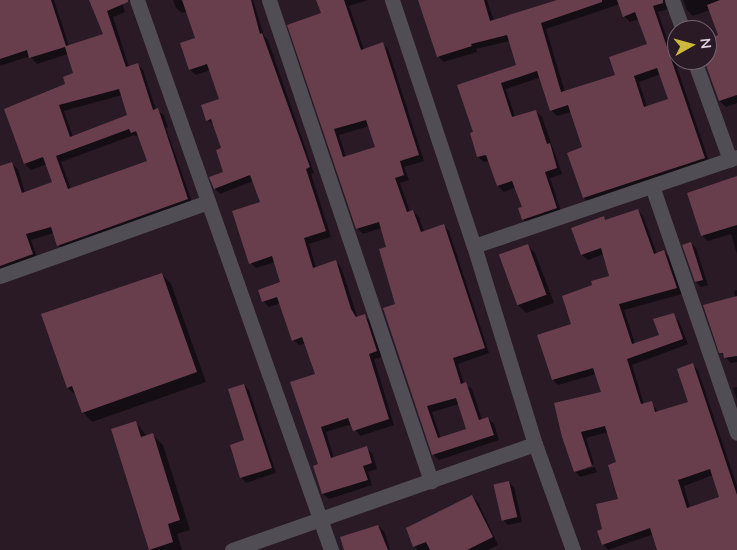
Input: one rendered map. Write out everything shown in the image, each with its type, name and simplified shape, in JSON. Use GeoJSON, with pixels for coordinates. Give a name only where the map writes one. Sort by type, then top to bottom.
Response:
{"type":"FeatureCollection","features":[{"type":"Feature","properties":{"kind":"street"},"geometry":{"type":"LineString","coordinates":[[137,0],[331,550]]}},
{"type":"Feature","properties":{"kind":"street"},"geometry":{"type":"LineString","coordinates":[[269,0],[431,482]]}},
{"type":"Feature","properties":{"kind":"street"},"geometry":{"type":"LineString","coordinates":[[392,0],[474,246],[535,444],[573,550]]}},
{"type":"Feature","properties":{"kind":"street"},"geometry":{"type":"LineString","coordinates":[[672,0],[679,20]]}},
{"type":"Feature","properties":{"kind":"street"},"geometry":{"type":"LineString","coordinates":[[474,246],[734,158],[698,70]]}},
{"type":"Feature","properties":{"kind":"street"},"geometry":{"type":"LineString","coordinates":[[652,186],[737,433]]}},
{"type":"Feature","properties":{"kind":"street"},"geometry":{"type":"LineString","coordinates":[[0,276],[208,202]]}},
{"type":"Feature","properties":{"kind":"street"},"geometry":{"type":"LineString","coordinates":[[232,550],[431,482],[535,444]]}},
{"type":"Feature","properties":{"kind":"building"},"geometry":{"type":"Polygon","coordinates":[[[0,0],[51,0],[66,46],[103,34],[89,0],[128,0],[128,2],[107,11],[126,67],[138,63],[153,110],[158,108],[188,199],[57,246],[51,227],[26,234],[33,254],[0,266],[0,166],[12,162],[22,193],[52,182],[43,157],[24,164],[4,109],[65,84],[63,77],[73,73],[65,47],[29,58],[27,50],[0,59],[0,0]],[[119,89],[59,105],[70,137],[127,115],[119,89]],[[129,129],[56,156],[68,189],[147,161],[136,131],[131,133],[129,129]]]}},
{"type":"Feature","properties":{"kind":"building"},"geometry":{"type":"Polygon","coordinates":[[[182,0],[251,0],[260,34],[262,33],[310,167],[306,169],[326,231],[304,238],[313,268],[336,260],[351,309],[356,317],[365,314],[377,351],[369,354],[389,419],[353,431],[348,418],[321,427],[331,458],[367,446],[372,463],[363,466],[368,480],[322,494],[313,466],[318,464],[290,382],[315,374],[302,337],[292,341],[277,297],[262,302],[258,290],[280,282],[272,256],[249,264],[232,211],[260,202],[250,175],[214,189],[209,177],[223,172],[216,150],[221,148],[211,119],[206,121],[201,105],[219,99],[207,64],[189,70],[180,43],[195,38],[182,0]]]}},
{"type":"Feature","properties":{"kind":"building"},"geometry":{"type":"Polygon","coordinates":[[[316,0],[344,0],[361,50],[383,42],[419,155],[400,161],[404,175],[395,178],[407,212],[413,210],[421,232],[444,224],[485,348],[453,358],[461,384],[466,382],[479,420],[488,417],[494,435],[432,455],[383,308],[395,304],[379,249],[386,247],[379,222],[356,229],[287,25],[321,13],[316,0]],[[366,120],[334,129],[343,157],[375,147],[366,120]],[[456,398],[427,406],[438,438],[466,429],[456,398]]]}},
{"type":"Feature","properties":{"kind":"building"},"geometry":{"type":"Polygon","coordinates":[[[418,0],[484,0],[490,21],[557,0],[602,0],[602,2],[541,23],[561,92],[615,75],[609,57],[647,44],[635,12],[623,17],[617,0],[663,0],[663,3],[653,6],[667,47],[667,70],[675,70],[705,158],[583,198],[567,153],[582,147],[568,105],[550,111],[537,71],[501,83],[512,117],[536,110],[547,144],[550,143],[557,168],[545,172],[557,208],[522,220],[518,208],[522,207],[512,181],[497,186],[486,155],[477,157],[470,133],[473,132],[457,85],[516,65],[507,35],[471,44],[472,46],[437,57],[418,0]],[[657,68],[634,76],[644,107],[668,99],[657,68]]]}},
{"type":"Feature","properties":{"kind":"building"},"geometry":{"type":"Polygon","coordinates":[[[720,0],[737,0],[737,95],[719,101],[708,70],[717,70],[717,20],[712,20],[707,5],[720,0]]]}},
{"type":"Feature","properties":{"kind":"building"},"geometry":{"type":"Polygon","coordinates":[[[737,176],[737,225],[701,236],[687,193],[737,176]]]}},
{"type":"Feature","properties":{"kind":"building"},"geometry":{"type":"Polygon","coordinates":[[[638,209],[654,254],[664,250],[677,288],[619,304],[632,344],[659,335],[653,319],[674,313],[683,339],[627,359],[641,404],[652,401],[655,412],[688,402],[677,369],[693,363],[737,495],[737,550],[657,550],[650,528],[602,545],[597,531],[602,529],[596,504],[618,499],[608,465],[616,462],[605,426],[581,432],[592,466],[574,472],[562,437],[554,403],[601,392],[593,368],[552,380],[537,335],[571,324],[562,296],[592,285],[591,281],[609,276],[601,248],[581,255],[571,228],[604,216],[605,220],[638,209]],[[710,469],[678,480],[687,508],[719,497],[710,469]]]}},
{"type":"Feature","properties":{"kind":"building"},"geometry":{"type":"Polygon","coordinates":[[[691,242],[703,280],[695,282],[682,245],[691,242]]]}},
{"type":"Feature","properties":{"kind":"building"},"geometry":{"type":"Polygon","coordinates":[[[528,244],[546,295],[517,305],[499,255],[528,244]]]}},
{"type":"Feature","properties":{"kind":"building"},"geometry":{"type":"Polygon","coordinates":[[[162,273],[197,372],[82,413],[72,386],[67,388],[41,314],[162,273]]]}},
{"type":"Feature","properties":{"kind":"building"},"geometry":{"type":"Polygon","coordinates":[[[737,296],[737,356],[724,358],[723,353],[719,353],[703,305],[737,296]]]}},
{"type":"Feature","properties":{"kind":"building"},"geometry":{"type":"Polygon","coordinates":[[[244,384],[272,468],[240,478],[230,445],[244,440],[228,389],[244,384]]]}},
{"type":"Feature","properties":{"kind":"building"},"geometry":{"type":"Polygon","coordinates":[[[136,421],[141,437],[153,433],[180,520],[168,524],[173,542],[149,550],[111,429],[136,421]]]}},
{"type":"Feature","properties":{"kind":"building"},"geometry":{"type":"Polygon","coordinates":[[[509,481],[517,517],[502,521],[493,485],[509,481]]]}},
{"type":"Feature","properties":{"kind":"building"},"geometry":{"type":"Polygon","coordinates":[[[472,495],[493,537],[467,550],[430,550],[426,542],[413,547],[406,528],[472,495]]]}},
{"type":"Feature","properties":{"kind":"building"},"geometry":{"type":"Polygon","coordinates":[[[378,525],[388,550],[344,550],[340,537],[378,525]]]}}]}
